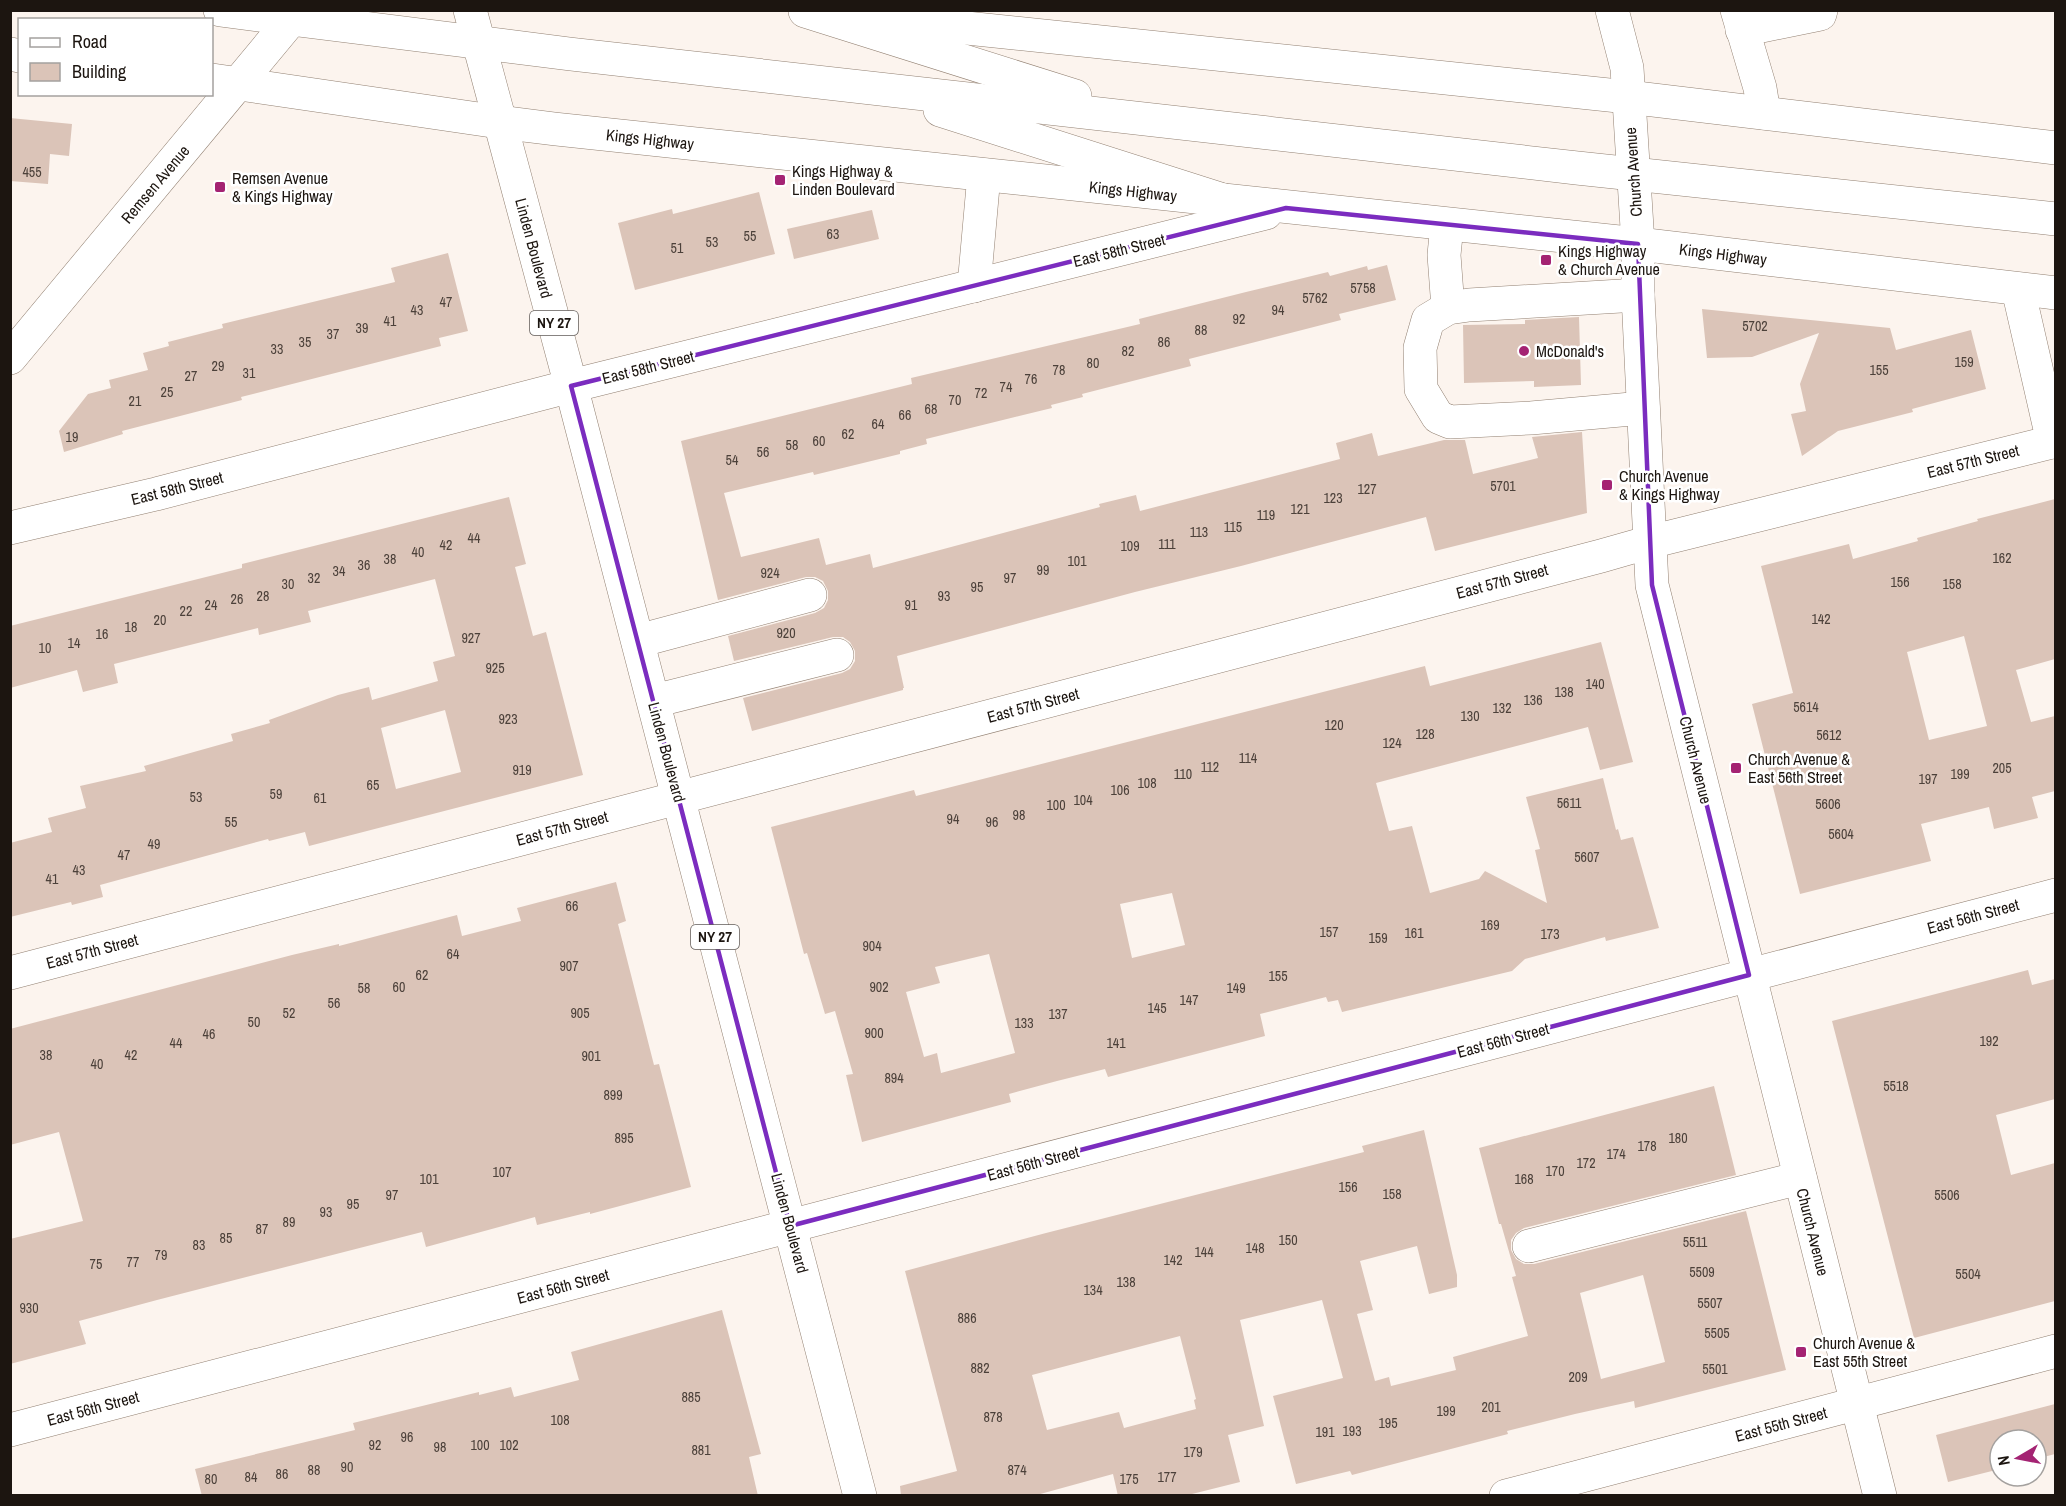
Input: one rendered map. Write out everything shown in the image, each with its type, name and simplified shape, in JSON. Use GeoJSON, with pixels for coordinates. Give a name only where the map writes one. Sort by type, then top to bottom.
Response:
{"type":"FeatureCollection","features":[{"type":"Feature","properties":{"kind":"main road"},"geometry":{"type":"LineString","coordinates":[[220,10],[295,13],[478,43],[540,48],[570,54],[2055,219]]}},
{"type":"Feature","properties":{"kind":"main road","name":"Linden Boulevard"},"geometry":{"type":"LineString","coordinates":[[470,10],[572,386],[860,1496]]}},
{"type":"Feature","properties":{"kind":"main road","name":"Church Avenue"},"geometry":{"type":"LineString","coordinates":[[1612,10],[1627,68],[1638,244],[1638,296],[1652,585],[1880,1496]]}},
{"type":"Feature","properties":{"kind":"main road"},"geometry":{"type":"LineString","coordinates":[[1764,113],[1760,88],[1739,20],[1820,14],[1821,10]]}},
{"type":"Feature","properties":{"kind":"main road"},"geometry":{"type":"LineString","coordinates":[[803,11],[1628,97],[2055,148]]}},
{"type":"Feature","properties":{"kind":"main road"},"geometry":{"type":"LineString","coordinates":[[803,11],[1146,118]]}},
{"type":"Feature","properties":{"kind":"main road","name":"Remsen Avenue"},"geometry":{"type":"LineString","coordinates":[[10,358],[225,81],[295,13]]}},
{"type":"Feature","properties":{"kind":"main road","name":"Kings Highway"},"geometry":{"type":"LineString","coordinates":[[225,81],[500,123],[1638,244],[2055,293]]}},
{"type":"Feature","properties":{"kind":"main road"},"geometry":{"type":"LineString","coordinates":[[870,88],[1226,201]]}},
{"type":"Feature","properties":{"kind":"main road"},"geometry":{"type":"LineString","coordinates":[[974,286],[984,175]]}},
{"type":"Feature","properties":{"kind":"main road","name":"East 58th Street"},"geometry":{"type":"LineString","coordinates":[[10,528],[156,494],[572,386],[1286,208]]}},
{"type":"Feature","properties":{"kind":"main road"},"geometry":{"type":"LineString","coordinates":[[1447,225],[1444,255],[1448,308]]}},
{"type":"Feature","properties":{"kind":"main road"},"geometry":{"type":"LineString","coordinates":[[2018,289],[2054,442]]}},
{"type":"Feature","properties":{"kind":"main road"},"geometry":{"type":"LineString","coordinates":[[1638,296],[1448,308],[1428,320],[1420,348],[1421,389],[1438,417],[1450,422],[1531,418],[1643,408]]}},
{"type":"Feature","properties":{"kind":"main road","name":"East 57th Street"},"geometry":{"type":"LineString","coordinates":[[10,973],[1650,542],[2054,442]]}},
{"type":"Feature","properties":{"kind":"main road"},"geometry":{"type":"LineString","coordinates":[[638,641],[810,595]]}},
{"type":"Feature","properties":{"kind":"main road"},"geometry":{"type":"LineString","coordinates":[[654,701],[837,655]]}},
{"type":"Feature","properties":{"kind":"main road","name":"East 56th Street"},"geometry":{"type":"LineString","coordinates":[[10,1430],[2055,895]]}},
{"type":"Feature","properties":{"kind":"main road"},"geometry":{"type":"LineString","coordinates":[[1529,1246],[1800,1178]]}},
{"type":"Feature","properties":{"kind":"main road","name":"East 55th Street"},"geometry":{"type":"LineString","coordinates":[[1506,1496],[2055,1351]]}},
{"type":"Feature","properties":{"kind":"highlighted area"},"geometry":{"type":"Polygon","coordinates":[[[1286,208],[1638,244],[1652,585],[1749,975],[790,1226],[571,386],[1286,208]]]}},
{"type":"Feature","properties":{"kind":"building"},"geometry":{"type":"Polygon","coordinates":[[[10,118],[72,124],[69,156],[50,154],[48,184],[10,181],[10,118]]]}},
{"type":"Feature","properties":{"kind":"building"},"geometry":{"type":"Polygon","coordinates":[[[759,192],[775,254],[635,290],[618,223],[672,209],[673,214],[759,192]]]}},
{"type":"Feature","properties":{"kind":"building"},"geometry":{"type":"Polygon","coordinates":[[[872,210],[879,239],[794,259],[787,229],[872,210]]]}},
{"type":"Feature","properties":{"kind":"building"},"geometry":{"type":"Polygon","coordinates":[[[448,253],[468,331],[439,338],[441,346],[241,397],[242,400],[122,431],[123,434],[64,452],[59,431],[88,394],[111,388],[109,380],[148,370],[143,353],[169,346],[168,342],[223,328],[222,324],[395,282],[391,268],[448,253]]]}},
{"type":"Feature","properties":{"kind":"building"},"geometry":{"type":"Polygon","coordinates":[[[1387,265],[1396,300],[1339,314],[1341,320],[1189,359],[1191,366],[1082,394],[1083,397],[1051,405],[1052,408],[926,439],[927,444],[900,451],[900,454],[814,475],[813,472],[724,493],[741,557],[819,538],[826,565],[870,554],[873,568],[1100,507],[1099,504],[1136,495],[1140,511],[1340,459],[1336,443],[1372,433],[1378,456],[1444,440],[1465,440],[1473,474],[1538,458],[1532,437],[1582,432],[1587,513],[1435,551],[1426,517],[1135,592],[897,656],[903,690],[752,731],[743,698],[842,673],[850,669],[855,661],[855,651],[850,642],[843,637],[833,637],[734,661],[728,636],[815,613],[824,608],[828,600],[828,591],[823,581],[815,577],[806,577],[718,600],[681,441],[912,384],[911,378],[1140,324],[1139,319],[1246,292],[1328,272],[1330,276],[1367,266],[1368,270],[1387,265]]]}},
{"type":"Feature","properties":{"kind":"building"},"geometry":{"type":"Polygon","coordinates":[[[1702,309],[1890,328],[1896,350],[1971,330],[1986,389],[1912,409],[1913,412],[1838,431],[1802,456],[1791,414],[1806,411],[1800,384],[1819,333],[1752,357],[1707,358],[1702,309]]]}},
{"type":"Feature","properties":{"kind":"building"},"geometry":{"type":"Polygon","coordinates":[[[1579,317],[1581,385],[1534,387],[1534,381],[1464,383],[1463,325],[1525,324],[1525,320],[1579,317]]]}},
{"type":"Feature","properties":{"kind":"building"},"geometry":{"type":"Polygon","coordinates":[[[509,497],[526,564],[515,567],[533,636],[546,632],[583,775],[309,846],[305,832],[269,841],[268,839],[100,885],[103,897],[72,905],[71,902],[10,917],[10,843],[52,832],[48,818],[86,808],[80,786],[146,771],[144,766],[233,741],[231,734],[270,723],[269,720],[338,695],[369,687],[372,700],[438,681],[433,662],[455,656],[435,579],[308,611],[311,622],[259,635],[258,628],[114,664],[118,683],[83,692],[77,670],[10,688],[10,626],[242,568],[242,564],[509,497]],[[445,710],[381,728],[396,789],[461,772],[445,710]]]}},
{"type":"Feature","properties":{"kind":"building"},"geometry":{"type":"Polygon","coordinates":[[[2055,499],[2055,659],[2016,670],[2031,722],[2055,716],[2055,791],[2032,797],[2038,818],[1994,829],[1989,807],[1921,824],[1931,861],[1800,894],[1752,704],[1793,693],[1761,566],[1849,544],[1853,559],[1918,541],[1917,538],[1978,521],[1977,519],[2055,499]],[[1964,636],[1907,652],[1929,740],[1987,726],[1964,636]]]}},
{"type":"Feature","properties":{"kind":"building"},"geometry":{"type":"Polygon","coordinates":[[[1601,642],[1633,762],[1600,770],[1588,727],[1376,783],[1389,831],[1412,826],[1430,893],[1479,879],[1485,871],[1547,903],[1535,850],[1540,849],[1526,797],[1603,778],[1616,830],[1618,829],[1621,840],[1633,837],[1659,928],[1606,941],[1605,937],[1525,959],[1512,971],[1342,1012],[1338,1000],[1328,1002],[1326,997],[1260,1014],[1265,1036],[1108,1077],[1105,1069],[1057,1081],[1009,1094],[1011,1102],[862,1142],[846,1075],[853,1074],[835,1011],[825,1014],[807,953],[804,954],[771,827],[914,790],[916,796],[1425,666],[1430,686],[1601,642]],[[1172,893],[1120,904],[1132,958],[1185,945],[1172,893]],[[989,954],[935,967],[940,983],[906,992],[924,1057],[937,1053],[941,1073],[1015,1053],[989,954]]]}},
{"type":"Feature","properties":{"kind":"building"},"geometry":{"type":"Polygon","coordinates":[[[616,882],[626,921],[618,924],[654,1065],[659,1064],[691,1187],[590,1214],[590,1212],[537,1225],[535,1217],[426,1247],[422,1232],[157,1300],[79,1321],[86,1344],[10,1364],[10,1239],[83,1221],[59,1132],[10,1145],[10,1029],[292,955],[339,944],[339,946],[457,915],[462,936],[521,921],[517,908],[616,882]]]}},
{"type":"Feature","properties":{"kind":"building"},"geometry":{"type":"Polygon","coordinates":[[[2028,970],[2032,985],[2055,979],[2055,1099],[1996,1115],[2011,1175],[2055,1163],[2055,1301],[1914,1338],[1832,1021],[2028,970]]]}},
{"type":"Feature","properties":{"kind":"building"},"geometry":{"type":"Polygon","coordinates":[[[1714,1086],[1736,1175],[1524,1228],[1511,1240],[1511,1250],[1516,1259],[1524,1264],[1534,1264],[1746,1211],[1786,1370],[1635,1408],[1634,1401],[1575,1414],[1352,1475],[1350,1471],[1296,1484],[1273,1396],[1343,1378],[1322,1300],[1240,1320],[1264,1426],[1228,1435],[1240,1482],[1184,1496],[1118,1496],[1113,1474],[1033,1496],[901,1496],[900,1486],[957,1471],[905,1271],[1364,1152],[1362,1146],[1424,1130],[1457,1275],[1457,1287],[1429,1294],[1417,1246],[1360,1261],[1373,1310],[1357,1314],[1375,1381],[1389,1377],[1391,1386],[1456,1370],[1453,1357],[1528,1336],[1512,1277],[1516,1276],[1501,1224],[1499,1224],[1479,1148],[1714,1086]],[[1643,1275],[1580,1293],[1601,1379],[1665,1362],[1643,1275]],[[1180,1336],[1032,1375],[1047,1430],[1119,1412],[1124,1428],[1196,1409],[1194,1400],[1196,1399],[1180,1336]]]}},
{"type":"Feature","properties":{"kind":"building"},"geometry":{"type":"Polygon","coordinates":[[[722,1310],[761,1454],[749,1457],[758,1496],[202,1496],[195,1469],[355,1430],[353,1423],[479,1392],[479,1395],[511,1387],[514,1397],[579,1380],[571,1352],[722,1310]]]}},
{"type":"Feature","properties":{"kind":"building"},"geometry":{"type":"Polygon","coordinates":[[[2055,1404],[2055,1454],[2048,1456],[2048,1428],[1988,1428],[1988,1472],[1948,1482],[1936,1435],[2055,1404]]]}},
{"type":"Feature","properties":{"kind":"place","name":"Kings Highway & Linden Boulevard"},"geometry":{"type":"Point","coordinates":[780,180]}},
{"type":"Feature","properties":{"kind":"place","name":"Remsen Avenue & Kings Highway"},"geometry":{"type":"Point","coordinates":[220,187]}},
{"type":"Feature","properties":{"kind":"place","name":"Kings Highway & Church Avenue"},"geometry":{"type":"Point","coordinates":[1546,260]}},
{"type":"Feature","properties":{"kind":"place","name":"McDonald's"},"geometry":{"type":"Point","coordinates":[1524,351]}},
{"type":"Feature","properties":{"kind":"place","name":"Church Avenue & Kings Highway"},"geometry":{"type":"Point","coordinates":[1607,485]}},
{"type":"Feature","properties":{"kind":"place","name":"Church Avenue & East 56th Street"},"geometry":{"type":"Point","coordinates":[1736,768]}},
{"type":"Feature","properties":{"kind":"place","name":"Church Avenue & East 55th Street"},"geometry":{"type":"Point","coordinates":[1801,1352]}}]}
